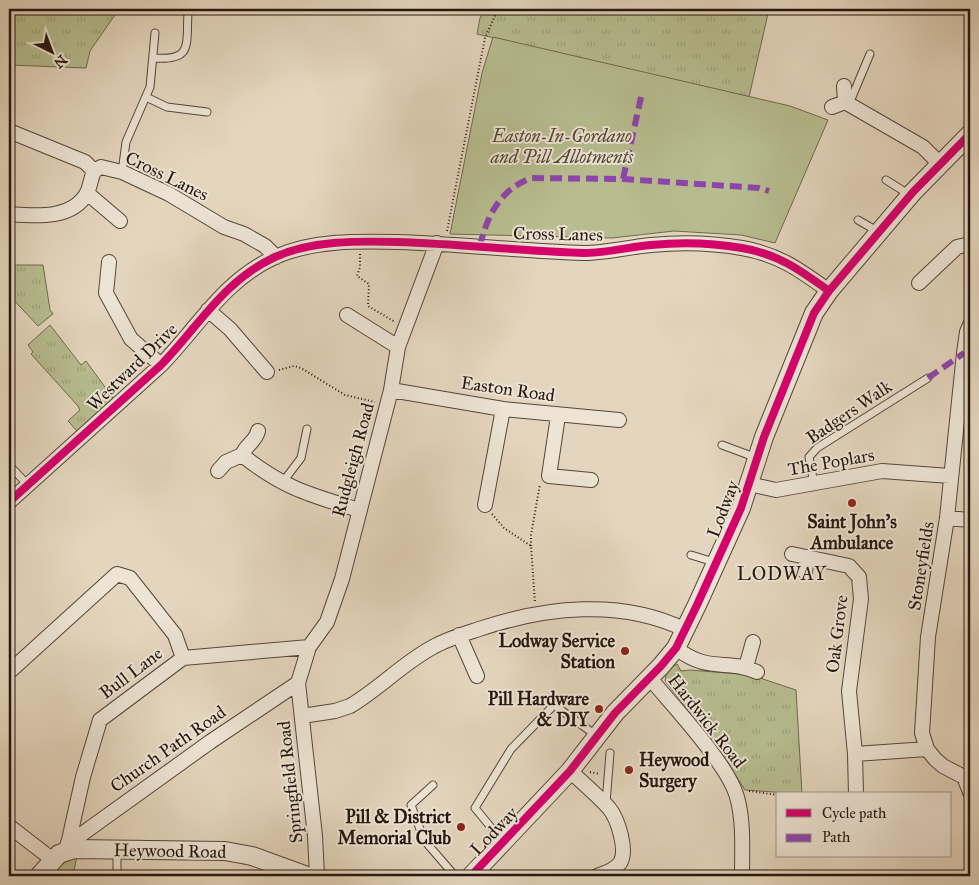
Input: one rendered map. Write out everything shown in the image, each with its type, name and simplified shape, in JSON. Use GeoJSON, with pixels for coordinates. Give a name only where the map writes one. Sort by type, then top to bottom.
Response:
{"type":"FeatureCollection","features":[{"type":"Feature","properties":{"kind":"street"},"geometry":{"type":"LineString","coordinates":[[844,86],[842,104],[923,147],[941,165]]}},
{"type":"Feature","properties":{"kind":"street"},"geometry":{"type":"LineString","coordinates":[[9,131],[85,162],[94,171],[87,193],[65,212],[54,214],[9,214]]}},
{"type":"Feature","properties":{"kind":"street","name":"Lodway"},"geometry":{"type":"LineString","coordinates":[[471,876],[570,771],[615,713],[676,648],[741,508],[757,458],[814,313],[829,291],[880,233],[910,195],[970,134]]}},
{"type":"Feature","properties":{"kind":"street","name":"Cross Lanes"},"geometry":{"type":"LineString","coordinates":[[94,171],[100,167],[122,172],[169,194],[224,227],[244,234],[265,246],[276,257],[319,245],[358,241],[441,243],[586,253],[670,244],[696,244],[740,247],[778,257],[829,291]]}},
{"type":"Feature","properties":{"kind":"street"},"geometry":{"type":"LineString","coordinates":[[87,193],[120,221]]}},
{"type":"Feature","properties":{"kind":"street","name":"Rudgleigh Road"},"geometry":{"type":"LineString","coordinates":[[298,683],[309,647],[328,622],[342,579],[391,390],[398,347],[441,243]]}},
{"type":"Feature","properties":{"kind":"street"},"geometry":{"type":"LineString","coordinates":[[919,282],[957,247],[970,244]]}},
{"type":"Feature","properties":{"kind":"street","name":"Westward Drive"},"geometry":{"type":"LineString","coordinates":[[10,498],[28,485],[161,365],[184,342],[220,295],[246,274],[276,257]]}},
{"type":"Feature","properties":{"kind":"street"},"geometry":{"type":"LineString","coordinates":[[109,262],[106,292],[131,340],[161,365]]}},
{"type":"Feature","properties":{"kind":"street"},"geometry":{"type":"LineString","coordinates":[[208,310],[230,329],[267,372]]}},
{"type":"Feature","properties":{"kind":"street"},"geometry":{"type":"LineString","coordinates":[[347,315],[398,347]]}},
{"type":"Feature","properties":{"kind":"street","name":"Stoneyfields"},"geometry":{"type":"LineString","coordinates":[[927,749],[922,725],[928,636],[947,518],[950,476],[965,404],[966,332],[970,324]]}},
{"type":"Feature","properties":{"kind":"street","name":"Easton Road"},"geometry":{"type":"LineString","coordinates":[[391,390],[558,416],[620,420]]}},
{"type":"Feature","properties":{"kind":"street"},"geometry":{"type":"LineString","coordinates":[[484,505],[503,408]]}},
{"type":"Feature","properties":{"kind":"street"},"geometry":{"type":"LineString","coordinates":[[558,416],[549,476],[591,480]]}},
{"type":"Feature","properties":{"kind":"street"},"geometry":{"type":"LineString","coordinates":[[218,471],[226,462],[242,455],[247,445],[256,438],[258,430]]}},
{"type":"Feature","properties":{"kind":"street"},"geometry":{"type":"LineString","coordinates":[[242,455],[265,474],[294,490],[359,510]]}},
{"type":"Feature","properties":{"kind":"street","name":"The Poplars"},"geometry":{"type":"LineString","coordinates":[[749,484],[776,490],[882,471],[950,476]]}},
{"type":"Feature","properties":{"kind":"street"},"geometry":{"type":"LineString","coordinates":[[947,518],[970,520]]}},
{"type":"Feature","properties":{"kind":"street","name":"Oak Grove"},"geometry":{"type":"LineString","coordinates":[[792,554],[849,566],[859,577],[861,599],[849,692],[855,754],[856,792]]}},
{"type":"Feature","properties":{"kind":"street"},"geometry":{"type":"LineString","coordinates":[[805,572],[807,557]]}},
{"type":"Feature","properties":{"kind":"street"},"geometry":{"type":"LineString","coordinates":[[9,672],[117,574],[130,578],[175,635],[183,658]]}},
{"type":"Feature","properties":{"kind":"street"},"geometry":{"type":"LineString","coordinates":[[302,716],[335,711],[350,706],[434,646],[530,614],[587,609],[618,611],[644,614],[666,620],[686,630]]}},
{"type":"Feature","properties":{"kind":"street"},"geometry":{"type":"LineString","coordinates":[[460,636],[477,676]]}},
{"type":"Feature","properties":{"kind":"street"},"geometry":{"type":"LineString","coordinates":[[676,648],[692,660],[707,665],[752,669],[753,642]]}},
{"type":"Feature","properties":{"kind":"street","name":"Bull Lane"},"geometry":{"type":"LineString","coordinates":[[62,850],[100,720],[183,658],[309,647]]}},
{"type":"Feature","properties":{"kind":"street","name":"Hardwick Road"},"geometry":{"type":"LineString","coordinates":[[649,677],[705,746],[734,789],[741,811],[742,876]]}},
{"type":"Feature","properties":{"kind":"street","name":"Springfield Road"},"geometry":{"type":"LineString","coordinates":[[298,683],[315,836],[317,876]]}},
{"type":"Feature","properties":{"kind":"street","name":"Church Path Road"},"geometry":{"type":"LineString","coordinates":[[62,850],[210,742],[298,683]]}},
{"type":"Feature","properties":{"kind":"street"},"geometry":{"type":"LineString","coordinates":[[855,754],[927,749],[939,763],[967,776],[970,792]]}},
{"type":"Feature","properties":{"kind":"street"},"geometry":{"type":"LineString","coordinates":[[570,771],[606,805],[612,813],[618,829],[622,856],[615,868],[597,876]]}},
{"type":"Feature","properties":{"kind":"street"},"geometry":{"type":"LineString","coordinates":[[9,826],[62,850],[39,876]]}},
{"type":"Feature","properties":{"kind":"street","name":"Heywood Road"},"geometry":{"type":"LineString","coordinates":[[62,850],[225,851],[264,860],[307,876]]}},
{"type":"Feature","properties":{"kind":"lane"},"geometry":{"type":"LineString","coordinates":[[153,58],[175,59],[183,52],[187,43],[188,13]]}},
{"type":"Feature","properties":{"kind":"lane"},"geometry":{"type":"LineString","coordinates":[[122,172],[126,142],[150,87],[155,33]]}},
{"type":"Feature","properties":{"kind":"lane"},"geometry":{"type":"LineString","coordinates":[[842,104],[870,54]]}},
{"type":"Feature","properties":{"kind":"lane"},"geometry":{"type":"LineString","coordinates":[[146,97],[167,107],[208,112]]}},
{"type":"Feature","properties":{"kind":"lane"},"geometry":{"type":"LineString","coordinates":[[886,180],[910,195]]}},
{"type":"Feature","properties":{"kind":"lane"},"geometry":{"type":"LineString","coordinates":[[858,220],[880,233]]}},
{"type":"Feature","properties":{"kind":"lane","name":"Badgers Walk"},"geometry":{"type":"LineString","coordinates":[[814,484],[809,457],[817,448],[928,378]]}},
{"type":"Feature","properties":{"kind":"lane"},"geometry":{"type":"LineString","coordinates":[[282,484],[301,458],[308,429]]}},
{"type":"Feature","properties":{"kind":"lane"},"geometry":{"type":"LineString","coordinates":[[722,445],[757,458]]}},
{"type":"Feature","properties":{"kind":"lane"},"geometry":{"type":"LineString","coordinates":[[9,465],[28,485]]}},
{"type":"Feature","properties":{"kind":"lane"},"geometry":{"type":"LineString","coordinates":[[691,555],[717,563]]}},
{"type":"Feature","properties":{"kind":"lane"},"geometry":{"type":"LineString","coordinates":[[504,842],[475,808],[510,749],[554,705],[597,737]]}},
{"type":"Feature","properties":{"kind":"lane"},"geometry":{"type":"LineString","coordinates":[[606,805],[610,753]]}},
{"type":"Feature","properties":{"kind":"lane"},"geometry":{"type":"LineString","coordinates":[[433,785],[411,805],[424,840],[455,876]]}},
{"type":"Feature","properties":{"kind":"lane"},"geometry":{"type":"LineString","coordinates":[[117,850],[117,876]]}},
{"type":"Feature","properties":{"kind":"path"},"geometry":{"type":"LineString","coordinates":[[441,243],[484,38],[498,9]]}},
{"type":"Feature","properties":{"kind":"path"},"geometry":{"type":"LineString","coordinates":[[358,241],[360,267],[357,276],[369,284],[368,306],[405,328]]}},
{"type":"Feature","properties":{"kind":"path"},"geometry":{"type":"LineString","coordinates":[[267,372],[294,366],[346,395],[387,403]]}},
{"type":"Feature","properties":{"kind":"path"},"geometry":{"type":"LineString","coordinates":[[530,614],[535,603],[531,535],[540,482]]}},
{"type":"Feature","properties":{"kind":"path"},"geometry":{"type":"LineString","coordinates":[[484,505],[504,528],[531,546]]}},
{"type":"Feature","properties":{"kind":"path"},"geometry":{"type":"LineString","coordinates":[[734,789],[776,795]]}},
{"type":"Feature","properties":{"kind":"green space"},"geometry":{"type":"Polygon","coordinates":[[[9,9],[119,9],[90,51],[86,68],[9,65],[9,9]]]}},
{"type":"Feature","properties":{"kind":"green space"},"geometry":{"type":"Polygon","coordinates":[[[486,9],[769,9],[749,97],[477,34],[480,18],[486,9]]]}},
{"type":"Feature","properties":{"kind":"green space","name":"Easton-In-Gordano and Pill Allotments"},"geometry":{"type":"Polygon","coordinates":[[[493,37],[790,106],[828,120],[775,243],[741,235],[674,231],[612,238],[450,234],[482,73],[493,37]]]}},
{"type":"Feature","properties":{"kind":"green space"},"geometry":{"type":"Polygon","coordinates":[[[9,265],[43,265],[50,310],[53,314],[38,326],[9,295],[9,265]]]}},
{"type":"Feature","properties":{"kind":"green space"},"geometry":{"type":"Polygon","coordinates":[[[50,325],[81,365],[86,361],[113,398],[77,431],[68,421],[80,410],[78,406],[31,354],[33,352],[28,345],[50,325]]]}},
{"type":"Feature","properties":{"kind":"green space"},"geometry":{"type":"Polygon","coordinates":[[[677,664],[681,671],[690,670],[751,675],[796,690],[802,792],[745,790],[722,754],[665,681],[667,670],[677,664]]]}},
{"type":"Feature","properties":{"kind":"green space"},"geometry":{"type":"Polygon","coordinates":[[[77,856],[73,876],[51,876],[61,864],[77,856]]]}},
{"type":"Feature","properties":{"kind":"marked path"},"geometry":{"type":"LineString","coordinates":[[623,179],[641,97]]}},
{"type":"Feature","properties":{"kind":"marked path"},"geometry":{"type":"LineString","coordinates":[[480,246],[491,214],[497,204],[511,189],[531,178],[623,179],[759,188],[769,191]]}},
{"type":"Feature","properties":{"kind":"marked path"},"geometry":{"type":"LineString","coordinates":[[928,378],[964,353]]}},
{"type":"Feature","properties":{"kind":"cycle path"},"geometry":{"type":"LineString","coordinates":[[471,876],[570,771],[615,713],[676,648],[741,508],[764,437],[814,313],[829,291],[913,192],[970,134]]}},
{"type":"Feature","properties":{"kind":"cycle path"},"geometry":{"type":"LineString","coordinates":[[9,502],[161,365],[226,291],[257,267],[275,257],[305,247],[336,243],[383,242],[584,253],[662,244],[720,245],[767,254],[788,264],[829,291]]}},
{"type":"Feature","properties":{"kind":"place","name":"Saint John's Ambulance"},"geometry":{"type":"Point","coordinates":[852,503]}},
{"type":"Feature","properties":{"kind":"place","name":"Lodway Service Station"},"geometry":{"type":"Point","coordinates":[625,651]}},
{"type":"Feature","properties":{"kind":"place","name":"Pill Hardware & DIY"},"geometry":{"type":"Point","coordinates":[599,709]}},
{"type":"Feature","properties":{"kind":"place","name":"Heywood Surgery"},"geometry":{"type":"Point","coordinates":[629,770]}},
{"type":"Feature","properties":{"kind":"place","name":"Pill & District Memorial Club"},"geometry":{"type":"Point","coordinates":[461,827]}},
{"type":"Feature","properties":{"kind":"district","name":"LODWAY"},"geometry":{"type":"Point","coordinates":[782,573]}}]}
